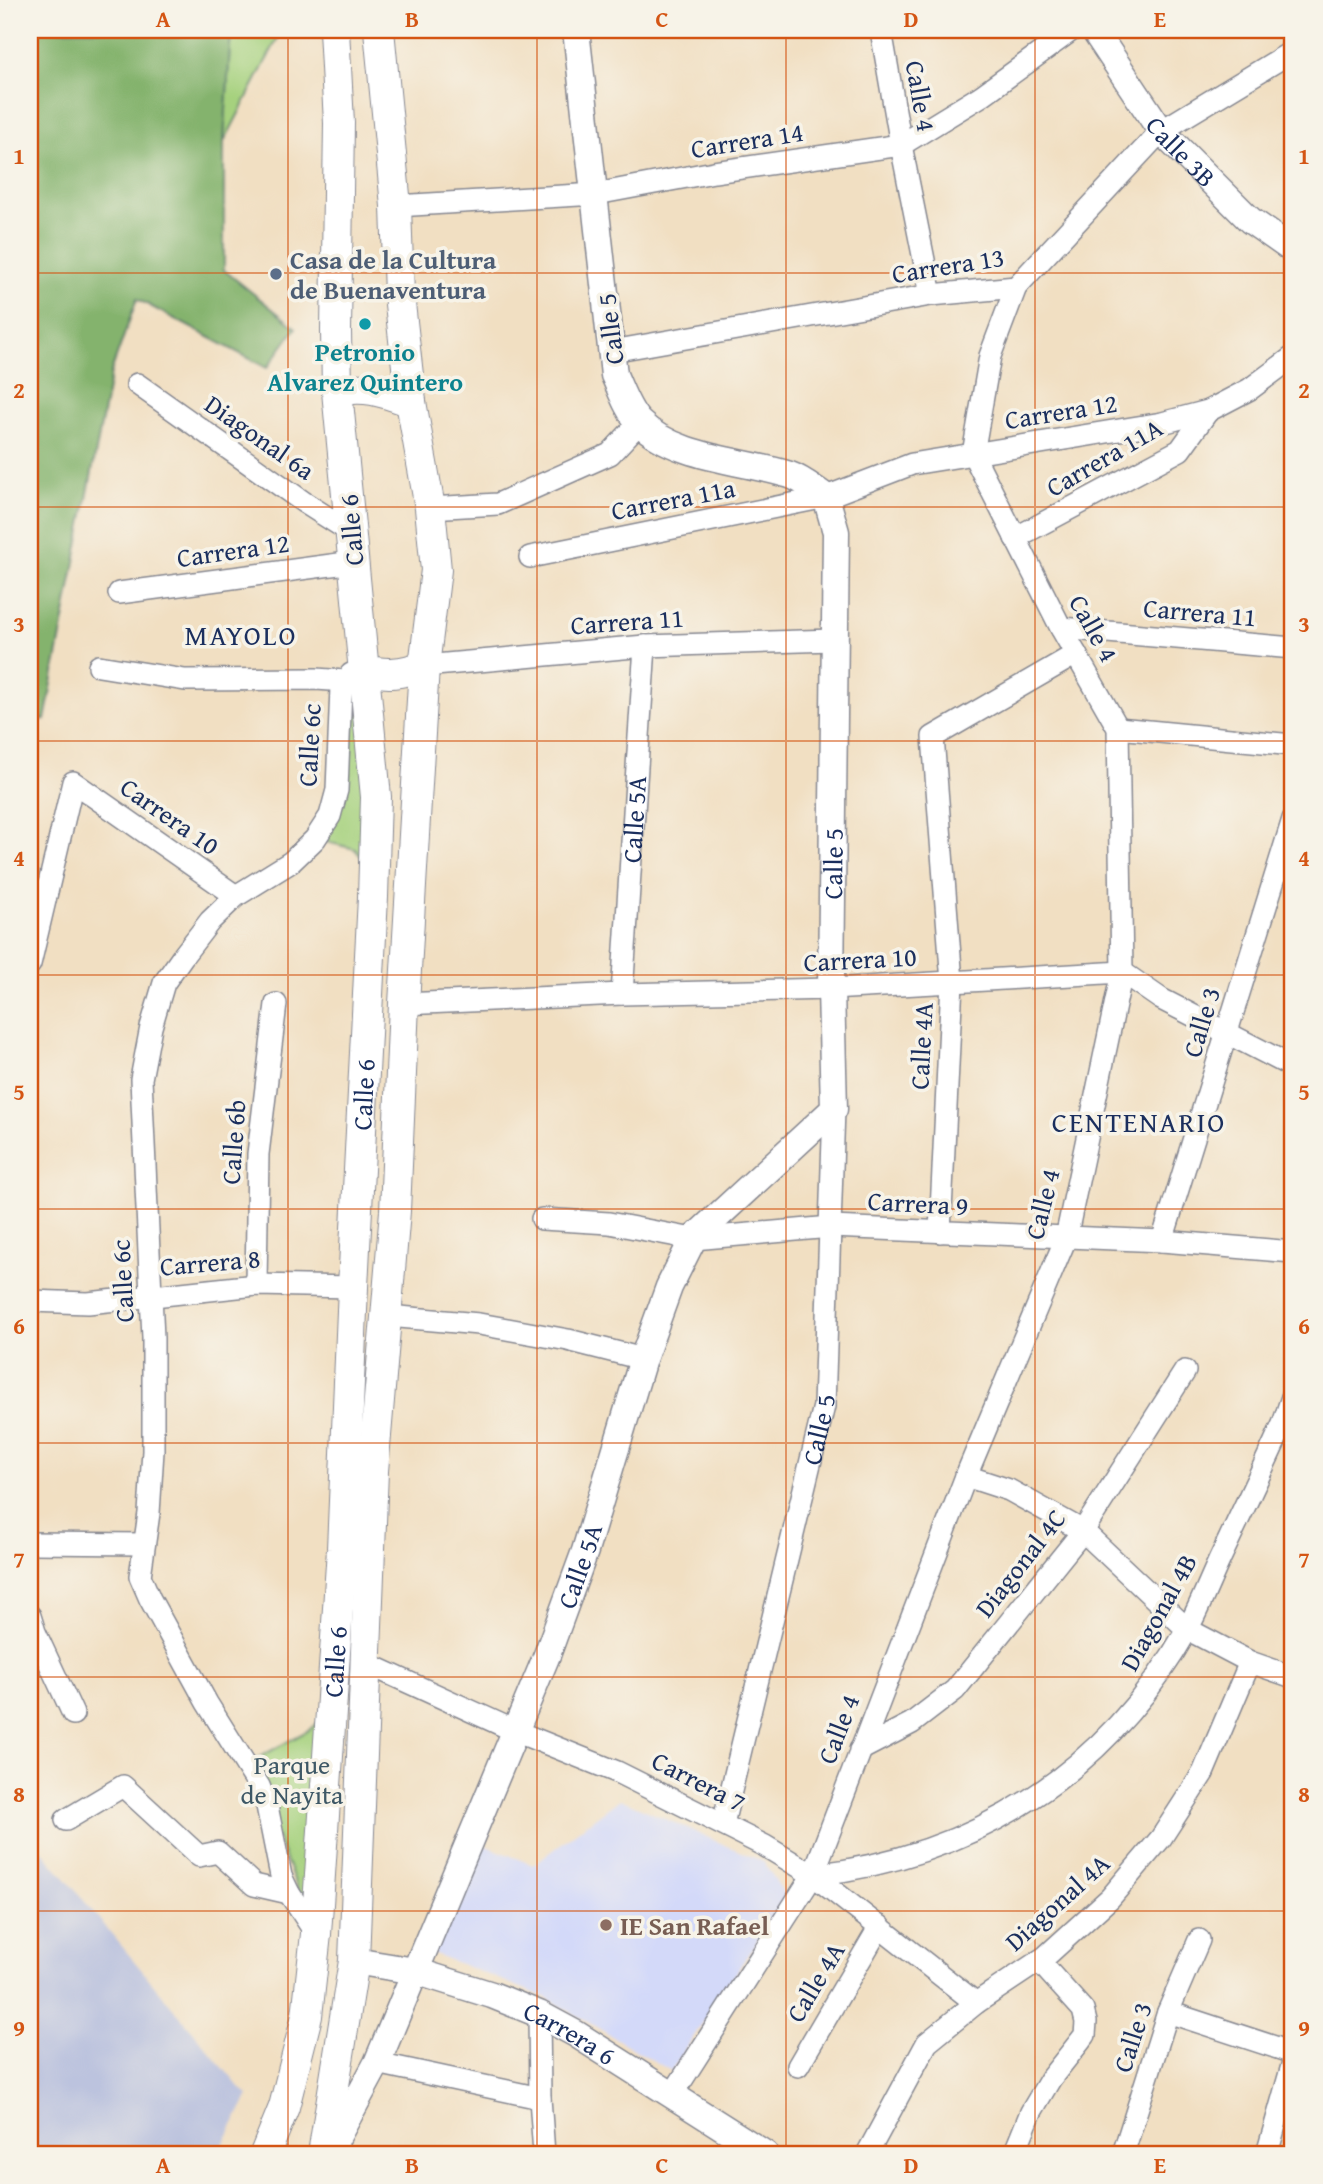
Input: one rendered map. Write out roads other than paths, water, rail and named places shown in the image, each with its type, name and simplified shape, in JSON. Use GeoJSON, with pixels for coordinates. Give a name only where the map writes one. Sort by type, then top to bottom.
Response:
{"type":"FeatureCollection","features":[{"type":"Feature","properties":{"kind":"highway","name":"Calle 6"},"geometry":{"type":"LineString","coordinates":[[265,2154],[284,2106],[307,2016],[316,1934],[342,1549],[376,797],[354,675],[353,547],[337,391],[339,123],[334,30]]}},
{"type":"Feature","properties":{"kind":"highway","name":"Calle 6"},"geometry":{"type":"LineString","coordinates":[[325,2154],[354,1961],[373,1471],[395,1211],[424,666],[436,570],[430,508],[411,402],[399,295],[396,206],[379,30]]}},
{"type":"Feature","properties":{"kind":"highway"},"geometry":{"type":"LineString","coordinates":[[337,391],[357,387],[377,390],[411,402]]}},
{"type":"Feature","properties":{"kind":"highway"},"geometry":{"type":"LineString","coordinates":[[354,675],[394,674],[424,666]]}},
{"type":"Feature","properties":{"kind":"main road","name":"Calle 5"},"geometry":{"type":"LineString","coordinates":[[576,30],[614,374],[628,407],[640,422],[668,442],[717,458],[792,475],[826,497],[836,532],[831,989],[834,1108]]}},
{"type":"Feature","properties":{"kind":"main road","name":"Calle 3B"},"geometry":{"type":"LineString","coordinates":[[1094,30],[1161,131],[1250,220],[1293,250]]}},
{"type":"Feature","properties":{"kind":"main road","name":"Calle 5A"},"geometry":{"type":"LineString","coordinates":[[376,2063],[547,1655],[585,1551],[643,1359],[668,1287],[693,1239],[834,1108]]}},
{"type":"Feature","properties":{"kind":"main road","name":"Carrera 6"},"geometry":{"type":"LineString","coordinates":[[354,1961],[415,1971],[492,1995],[539,2014],[673,2094],[765,2154]]}},
{"type":"Feature","properties":{"kind":"main road","name":"Calle 6"},"geometry":{"type":"LineString","coordinates":[[325,2154],[376,2063]]}},
{"type":"Feature","properties":{"kind":"street","name":"Calle 4"},"geometry":{"type":"LineString","coordinates":[[881,30],[931,295]]}},
{"type":"Feature","properties":{"kind":"street","name":"Carrera 14"},"geometry":{"type":"LineString","coordinates":[[396,206],[596,194],[714,172],[901,145],[982,96],[1072,30]]}},
{"type":"Feature","properties":{"kind":"street","name":"Carrera 13"},"geometry":{"type":"LineString","coordinates":[[612,351],[931,295],[1016,288],[1161,131],[1293,51]]}},
{"type":"Feature","properties":{"kind":"street"},"geometry":{"type":"LineString","coordinates":[[973,454],[990,356],[1016,288]]}},
{"type":"Feature","properties":{"kind":"street","name":"Carrera 12"},"geometry":{"type":"LineString","coordinates":[[826,497],[912,464],[1162,424],[1208,411],[1250,389],[1293,357]]}},
{"type":"Feature","properties":{"kind":"street","name":"Diagonal 6a"},"geometry":{"type":"LineString","coordinates":[[137,384],[305,503],[353,547]]}},
{"type":"Feature","properties":{"kind":"street","name":"Carrera 11A"},"geometry":{"type":"LineString","coordinates":[[1015,538],[1180,450],[1208,411]]}},
{"type":"Feature","properties":{"kind":"street"},"geometry":{"type":"LineString","coordinates":[[430,508],[498,504],[610,454],[640,422]]}},
{"type":"Feature","properties":{"kind":"street","name":"Calle 4"},"geometry":{"type":"LineString","coordinates":[[673,2094],[813,1875],[966,1476],[1066,1238],[1122,972],[1118,728],[1061,628],[973,454]]}},
{"type":"Feature","properties":{"kind":"street","name":"Carrera 11a"},"geometry":{"type":"LineString","coordinates":[[530,556],[826,497]]}},
{"type":"Feature","properties":{"kind":"street","name":"Carrera 12"},"geometry":{"type":"LineString","coordinates":[[119,593],[353,547]]}},
{"type":"Feature","properties":{"kind":"street","name":"Carrera 11"},"geometry":{"type":"LineString","coordinates":[[1061,628],[1293,648]]}},
{"type":"Feature","properties":{"kind":"street","name":"Carrera 11"},"geometry":{"type":"LineString","coordinates":[[424,666],[645,646],[833,640]]}},
{"type":"Feature","properties":{"kind":"street","name":"Calle 5A"},"geometry":{"type":"LineString","coordinates":[[622,993],[645,646]]}},
{"type":"Feature","properties":{"kind":"street","name":"Calle 4A"},"geometry":{"type":"LineString","coordinates":[[940,1232],[952,982],[933,737],[1076,654]]}},
{"type":"Feature","properties":{"kind":"street"},"geometry":{"type":"LineString","coordinates":[[99,666],[185,680],[354,675]]}},
{"type":"Feature","properties":{"kind":"street","name":"Calle 6c"},"geometry":{"type":"LineString","coordinates":[[316,1934],[281,1876],[268,1806],[259,1786],[207,1703],[140,1576],[149,1513],[153,1451],[151,1295],[141,1079],[150,1027],[164,983],[210,921],[236,896],[291,862],[315,839],[330,816],[337,790],[341,687],[354,675]]}},
{"type":"Feature","properties":{"kind":"street"},"geometry":{"type":"LineString","coordinates":[[1118,728],[1293,745]]}},
{"type":"Feature","properties":{"kind":"street","name":"Carrera 10"},"geometry":{"type":"LineString","coordinates":[[30,964],[73,782],[236,896]]}},
{"type":"Feature","properties":{"kind":"street","name":"Calle 3"},"geometry":{"type":"LineString","coordinates":[[1162,1241],[1293,818]]}},
{"type":"Feature","properties":{"kind":"street"},"geometry":{"type":"LineString","coordinates":[[1122,972],[1161,999],[1293,1067]]}},
{"type":"Feature","properties":{"kind":"street","name":"Carrera 10"},"geometry":{"type":"LineString","coordinates":[[404,1004],[622,993],[831,989],[1122,972]]}},
{"type":"Feature","properties":{"kind":"street","name":"Calle 6b"},"geometry":{"type":"LineString","coordinates":[[257,1285],[258,1154],[276,1004]]}},
{"type":"Feature","properties":{"kind":"street","name":"Calle 5"},"geometry":{"type":"LineString","coordinates":[[723,1824],[824,1406],[834,1108]]}},
{"type":"Feature","properties":{"kind":"street","name":"Carrera 9"},"geometry":{"type":"LineString","coordinates":[[542,1219],[608,1223],[693,1239],[831,1227],[1162,1241],[1293,1252]]}},
{"type":"Feature","properties":{"kind":"street","name":"Carrera 8"},"geometry":{"type":"LineString","coordinates":[[30,1301],[88,1303],[257,1285],[353,1287]]}},
{"type":"Feature","properties":{"kind":"street"},"geometry":{"type":"LineString","coordinates":[[388,1316],[479,1324],[568,1340],[643,1359]]}},
{"type":"Feature","properties":{"kind":"street","name":"Diagonal 4C"},"geometry":{"type":"LineString","coordinates":[[860,1750],[912,1723],[955,1690],[1083,1531],[1185,1371]]}},
{"type":"Feature","properties":{"kind":"street","name":"Diagonal 4B"},"geometry":{"type":"LineString","coordinates":[[813,1875],[861,1869],[932,1850],[1008,1814],[1059,1780],[1094,1750],[1144,1696],[1187,1629],[1283,1423],[1293,1394]]}},
{"type":"Feature","properties":{"kind":"street"},"geometry":{"type":"LineString","coordinates":[[966,1476],[1009,1490],[1083,1531],[1187,1629],[1251,1662],[1293,1677]]}},
{"type":"Feature","properties":{"kind":"street"},"geometry":{"type":"LineString","coordinates":[[30,1543],[143,1544]]}},
{"type":"Feature","properties":{"kind":"street"},"geometry":{"type":"LineString","coordinates":[[30,1616],[34,1632],[73,1714]]}},
{"type":"Feature","properties":{"kind":"street","name":"Diagonal 4A"},"geometry":{"type":"LineString","coordinates":[[867,2154],[927,2043],[976,2003],[1039,1961],[1110,1898],[1161,1838],[1203,1773],[1251,1662]]}},
{"type":"Feature","properties":{"kind":"street","name":"Carrera 7"},"geometry":{"type":"LineString","coordinates":[[366,1663],[515,1731],[617,1772],[723,1824],[813,1875],[976,2003]]}},
{"type":"Feature","properties":{"kind":"street"},"geometry":{"type":"LineString","coordinates":[[66,1819],[123,1786],[199,1856],[218,1852],[254,1885],[289,1893]]}},
{"type":"Feature","properties":{"kind":"street","name":"Calle 4A"},"geometry":{"type":"LineString","coordinates":[[797,2066],[880,1926]]}},
{"type":"Feature","properties":{"kind":"street","name":"Calle 3"},"geometry":{"type":"LineString","coordinates":[[1123,2154],[1168,2012],[1199,1940]]}},
{"type":"Feature","properties":{"kind":"street"},"geometry":{"type":"LineString","coordinates":[[1014,2154],[1031,2112],[1051,2078],[1085,2035],[1083,2010],[1039,1961]]}},
{"type":"Feature","properties":{"kind":"street"},"geometry":{"type":"LineString","coordinates":[[1168,2012],[1293,2053]]}},
{"type":"Feature","properties":{"kind":"street"},"geometry":{"type":"LineString","coordinates":[[539,2014],[544,2154]]}},
{"type":"Feature","properties":{"kind":"street"},"geometry":{"type":"LineString","coordinates":[[1267,2154],[1293,2062]]}},
{"type":"Feature","properties":{"kind":"street"},"geometry":{"type":"LineString","coordinates":[[376,2063],[540,2098]]}},
{"type":"Feature","properties":{"kind":"place","name":"Casa de la Cultura de Buenaventura"},"geometry":{"type":"Point","coordinates":[276,274]}},
{"type":"Feature","properties":{"kind":"place","name":"Petronio Alvarez Quintero"},"geometry":{"type":"Point","coordinates":[365,324]}},
{"type":"Feature","properties":{"kind":"place","name":"IE San Rafael"},"geometry":{"type":"Point","coordinates":[606,1925]}},
{"type":"Feature","properties":{"kind":"district","name":"MAYOLO"},"geometry":{"type":"Point","coordinates":[241,634]}},
{"type":"Feature","properties":{"kind":"district","name":"CENTENARIO"},"geometry":{"type":"Point","coordinates":[1139,1121]}},
{"type":"Feature","properties":{"kind":"park label","name":"Parque de Nayita"},"geometry":{"type":"Point","coordinates":[292,1779]}}]}
